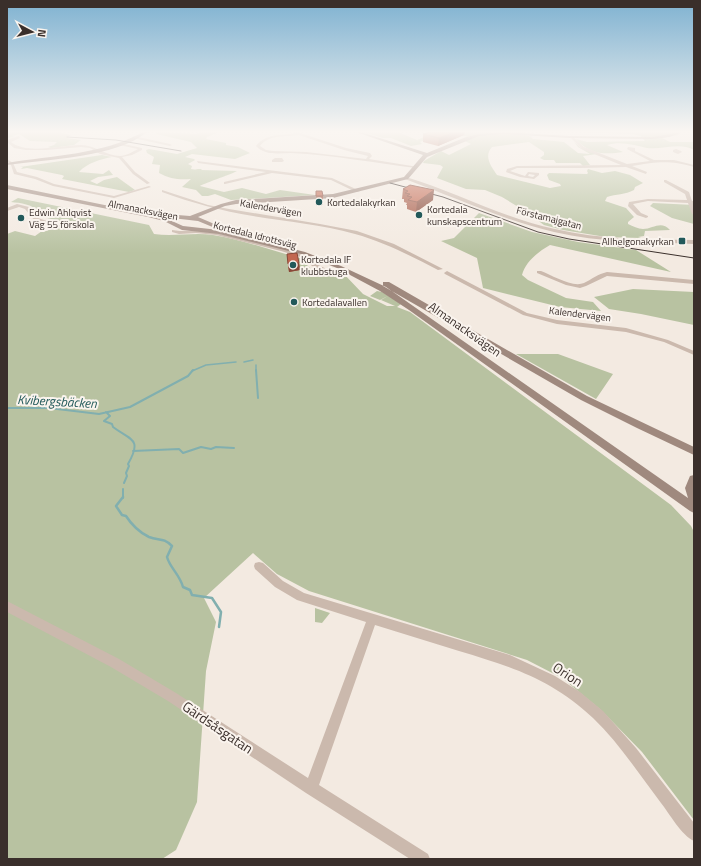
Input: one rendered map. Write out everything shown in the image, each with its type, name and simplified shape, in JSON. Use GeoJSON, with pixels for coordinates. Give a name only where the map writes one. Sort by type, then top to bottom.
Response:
{"type":"FeatureCollection","features":[{"type":"Feature","properties":{"kind":"main road"},"geometry":{"type":"LineString","coordinates":[[188,218],[204,214],[216,207],[232,203],[328,196],[358,190],[406,178],[411,172]]}},
{"type":"Feature","properties":{"kind":"main road","name":"Almanacksvägen"},"geometry":{"type":"LineString","coordinates":[[7,186],[85,199],[171,217],[199,219],[217,227],[281,242],[330,259],[387,284],[584,398],[652,432],[694,450]]}},
{"type":"Feature","properties":{"kind":"main road","name":"Almanacksvägen"},"geometry":{"type":"LineString","coordinates":[[7,186],[149,215],[178,226],[230,234],[303,253],[339,267],[383,289],[694,508]]}},
{"type":"Feature","properties":{"kind":"main road"},"geometry":{"type":"LineString","coordinates":[[194,229],[202,227],[209,214],[216,207]]}},
{"type":"Feature","properties":{"kind":"main road","name":"Almanacksvägen"},"geometry":{"type":"LineString","coordinates":[[178,226],[178,220],[188,218]]}},
{"type":"Feature","properties":{"kind":"main road"},"geometry":{"type":"LineString","coordinates":[[694,479],[691,488],[694,500]]}},
{"type":"Feature","properties":{"kind":"street"},"geometry":{"type":"LineString","coordinates":[[15,172],[36,178],[53,185],[107,196],[119,196],[148,185],[133,172]]}},
{"type":"Feature","properties":{"kind":"street"},"geometry":{"type":"LineString","coordinates":[[232,182],[242,178],[264,175],[269,172]]}},
{"type":"Feature","properties":{"kind":"street"},"geometry":{"type":"LineString","coordinates":[[282,172],[335,179],[358,190]]}},
{"type":"Feature","properties":{"kind":"street"},"geometry":{"type":"LineString","coordinates":[[510,172],[526,177]]}},
{"type":"Feature","properties":{"kind":"street","name":"Förstamajgatan"},"geometry":{"type":"LineString","coordinates":[[406,178],[517,220],[556,231],[606,238],[694,242]]}},
{"type":"Feature","properties":{"kind":"street"},"geometry":{"type":"LineString","coordinates":[[665,181],[685,191],[692,202],[694,214]]}},
{"type":"Feature","properties":{"kind":"street","name":"Kalendervägen"},"geometry":{"type":"LineString","coordinates":[[164,191],[180,198],[244,214],[355,233],[398,247],[440,269]]}},
{"type":"Feature","properties":{"kind":"street"},"geometry":{"type":"LineString","coordinates":[[646,217],[639,214],[630,205],[631,203],[648,200],[692,202]]}},
{"type":"Feature","properties":{"kind":"street"},"geometry":{"type":"LineString","coordinates":[[216,207],[220,201]]}},
{"type":"Feature","properties":{"kind":"street"},"geometry":{"type":"LineString","coordinates":[[7,203],[27,208],[36,219],[54,224]]}},
{"type":"Feature","properties":{"kind":"street"},"geometry":{"type":"LineString","coordinates":[[7,210],[19,205]]}},
{"type":"Feature","properties":{"kind":"street","name":"Kortedala Idrottsväg"},"geometry":{"type":"LineString","coordinates":[[178,226],[174,230],[179,233],[196,232],[216,234],[306,257],[314,265],[331,273],[332,276]]}},
{"type":"Feature","properties":{"kind":"street"},"geometry":{"type":"LineString","coordinates":[[539,272],[573,286],[584,285],[600,275],[607,274],[694,282]]}},
{"type":"Feature","properties":{"kind":"street","name":"Kalendervägen"},"geometry":{"type":"LineString","coordinates":[[447,273],[525,314],[557,322],[626,330],[666,342],[694,353]]}},
{"type":"Feature","properties":{"kind":"street","name":"Orion"},"geometry":{"type":"LineString","coordinates":[[259,566],[279,584],[301,597],[510,661],[540,674],[556,683],[585,703],[608,725],[694,834]]}},
{"type":"Feature","properties":{"kind":"street","name":"Gärdsåsgatan"},"geometry":{"type":"LineString","coordinates":[[7,606],[109,659],[172,696],[311,788],[423,859]]}},
{"type":"Feature","properties":{"kind":"street"},"geometry":{"type":"LineString","coordinates":[[311,788],[372,619]]}},
{"type":"Feature","properties":{"kind":"green space"},"geometry":{"type":"Polygon","coordinates":[[[49,172],[103,174],[111,172],[113,175],[98,177],[90,181],[97,184],[104,180],[117,177],[135,190],[129,192],[62,179],[64,176],[49,172]]]}},
{"type":"Feature","properties":{"kind":"green space"},"geometry":{"type":"Polygon","coordinates":[[[234,172],[200,186],[224,192],[242,188],[266,194],[280,190],[315,195],[231,200],[215,194],[202,196],[196,190],[182,187],[191,179],[175,179],[159,173],[234,172]]]}},
{"type":"Feature","properties":{"kind":"green space"},"geometry":{"type":"Polygon","coordinates":[[[440,172],[495,172],[497,175],[550,188],[561,186],[560,184],[549,180],[547,175],[549,173],[587,174],[588,172],[620,172],[630,175],[643,183],[635,187],[631,192],[607,197],[605,201],[626,208],[634,217],[628,222],[628,224],[643,229],[660,225],[667,227],[670,230],[645,231],[644,236],[638,237],[641,238],[606,237],[563,230],[544,225],[502,197],[485,190],[466,189],[437,178],[440,172]]]}},
{"type":"Feature","properties":{"kind":"green space"},"geometry":{"type":"Polygon","coordinates":[[[18,198],[149,225],[154,234],[206,234],[236,240],[303,259],[315,272],[325,274],[343,273],[363,294],[387,306],[395,306],[381,300],[388,296],[380,300],[370,296],[377,291],[382,292],[401,304],[397,307],[410,312],[671,505],[691,526],[694,532],[694,820],[642,752],[601,710],[562,678],[527,660],[309,591],[277,574],[253,553],[204,598],[216,622],[206,671],[197,802],[176,850],[162,859],[7,859],[7,234],[15,231],[35,236],[42,231],[47,231],[63,222],[39,216],[39,212],[30,206],[22,203],[11,202],[18,198]]]}},
{"type":"Feature","properties":{"kind":"green space"},"geometry":{"type":"Polygon","coordinates":[[[653,203],[694,205],[694,224],[672,218],[650,206],[653,203]]]}},
{"type":"Feature","properties":{"kind":"green space"},"geometry":{"type":"Polygon","coordinates":[[[479,213],[532,232],[578,242],[636,250],[671,272],[550,245],[533,257],[526,265],[522,275],[528,280],[566,298],[593,302],[601,311],[560,307],[483,288],[477,258],[441,241],[454,238],[479,213]]]}},
{"type":"Feature","properties":{"kind":"green space"},"geometry":{"type":"Polygon","coordinates":[[[633,289],[694,292],[694,325],[609,309],[594,297],[633,289]]]}},
{"type":"Feature","properties":{"kind":"green space"},"geometry":{"type":"Polygon","coordinates":[[[516,354],[558,354],[613,374],[596,399],[516,354]]]}},
{"type":"Feature","properties":{"kind":"green space"},"geometry":{"type":"Polygon","coordinates":[[[315,608],[330,613],[322,623],[315,622],[315,608]]]}},
{"type":"Feature","properties":{"kind":"building"},"geometry":{"type":"Polygon","coordinates":[[[410,185],[434,190],[417,202],[408,200],[412,197],[407,196],[410,194],[405,193],[408,191],[403,189],[410,185]]]}},
{"type":"Feature","properties":{"kind":"building"},"geometry":{"type":"Polygon","coordinates":[[[316,191],[322,191],[323,196],[316,196],[316,191]]]}},
{"type":"Feature","properties":{"kind":"building"},"geometry":{"type":"Polygon","coordinates":[[[297,253],[299,263],[288,264],[287,254],[297,253]]]}},
{"type":"Feature","properties":{"kind":"waterway"},"geometry":{"type":"LineString","coordinates":[[244,362],[253,360]]}},
{"type":"Feature","properties":{"kind":"waterway"},"geometry":{"type":"LineString","coordinates":[[192,371],[206,365],[236,362]]}},
{"type":"Feature","properties":{"kind":"waterway"},"geometry":{"type":"LineString","coordinates":[[256,365],[256,370]]}},
{"type":"Feature","properties":{"kind":"waterway"},"geometry":{"type":"LineString","coordinates":[[256,370],[258,398]]}},
{"type":"Feature","properties":{"kind":"waterway"},"geometry":{"type":"LineString","coordinates":[[106,412],[130,407],[188,376],[192,371]]}},
{"type":"Feature","properties":{"kind":"waterway","name":"Kvibergsbäcken"},"geometry":{"type":"LineString","coordinates":[[7,408],[49,408],[99,414],[106,412]]}},
{"type":"Feature","properties":{"kind":"waterway"},"geometry":{"type":"LineString","coordinates":[[106,412],[110,416],[104,421],[112,424],[113,427],[132,441],[134,444],[133,451]]}},
{"type":"Feature","properties":{"kind":"waterway"},"geometry":{"type":"LineString","coordinates":[[133,451],[179,449],[183,453],[201,447],[211,449],[216,447],[234,448]]}},
{"type":"Feature","properties":{"kind":"waterway"},"geometry":{"type":"LineString","coordinates":[[124,483],[127,476],[126,473],[129,466],[128,464],[133,451]]}},
{"type":"Feature","properties":{"kind":"waterway"},"geometry":{"type":"LineString","coordinates":[[123,489],[123,497]]}},
{"type":"Feature","properties":{"kind":"waterway"},"geometry":{"type":"LineString","coordinates":[[123,497],[116,506],[122,515],[126,516],[142,533],[152,538],[163,540],[172,546],[167,557],[183,587],[190,590],[192,595],[212,598],[221,612],[219,627]]}},
{"type":"Feature","properties":{"kind":"tram line"},"geometry":{"type":"LineString","coordinates":[[390,183],[443,197],[538,232],[569,239],[694,258]]}},
{"type":"Feature","properties":{"kind":"place","name":"Kortedalakyrkan"},"geometry":{"type":"Point","coordinates":[319,202]}},
{"type":"Feature","properties":{"kind":"place","name":"Kortedala kunskapscentrum"},"geometry":{"type":"Point","coordinates":[419,215]}},
{"type":"Feature","properties":{"kind":"place","name":"Edwin Ahlqvist Väg 55 förskola"},"geometry":{"type":"Point","coordinates":[21,218]}},
{"type":"Feature","properties":{"kind":"place","name":"Allhelgonakyrkan"},"geometry":{"type":"Point","coordinates":[682,241]}},
{"type":"Feature","properties":{"kind":"place","name":"Kortedala IF klubbstuga"},"geometry":{"type":"Point","coordinates":[293,265]}},
{"type":"Feature","properties":{"kind":"place","name":"Kortedalavallen"},"geometry":{"type":"Point","coordinates":[294,302]}}]}
